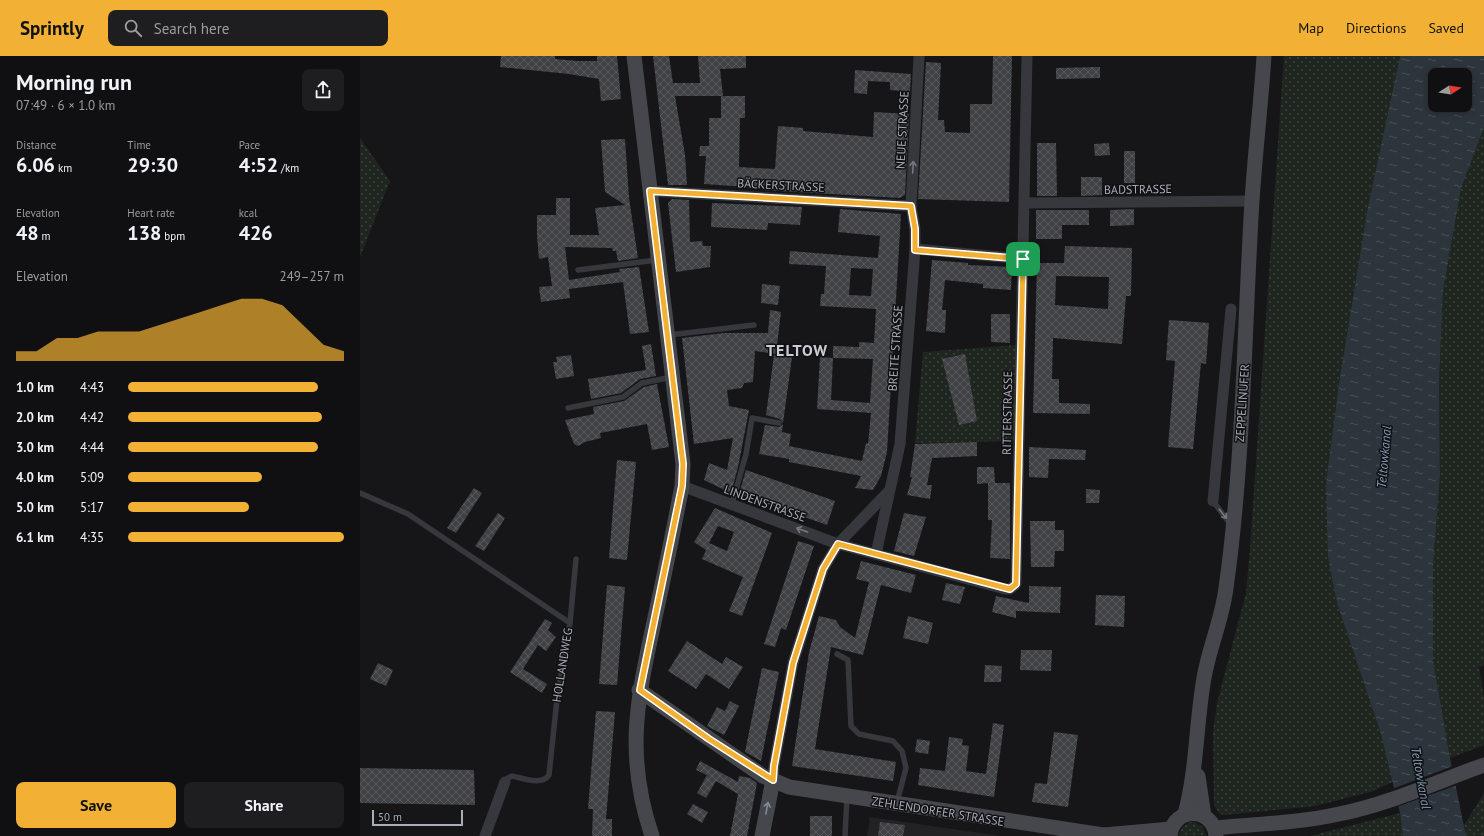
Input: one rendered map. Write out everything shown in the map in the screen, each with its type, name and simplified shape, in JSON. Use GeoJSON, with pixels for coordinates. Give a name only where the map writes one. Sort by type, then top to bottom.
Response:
{"type":"FeatureCollection","features":[{"type":"Feature","properties":{"kind":"street"},"geometry":{"type":"LineString","coordinates":[[634,56],[657,260],[681,440],[682,486],[640,690],[635,736],[637,774],[645,815],[652,836]]}},
{"type":"Feature","properties":{"kind":"street","name":"NEUE STRASSE"},"geometry":{"type":"LineString","coordinates":[[911,206],[919,56]]}},
{"type":"Feature","properties":{"kind":"street","name":"RITTERSTRASSE"},"geometry":{"type":"LineString","coordinates":[[838,544],[1010,589],[1016,584],[1027,56]]}},
{"type":"Feature","properties":{"kind":"street","name":"ZEPPELINUFER"},"geometry":{"type":"LineString","coordinates":[[1185,814],[1190,798],[1195,747],[1206,669],[1216,635],[1226,588],[1233,527],[1247,328],[1252,201],[1264,56]]}},
{"type":"Feature","properties":{"kind":"street","name":"BÄCKERSTRASSE"},"geometry":{"type":"LineString","coordinates":[[650,191],[911,206]]}},
{"type":"Feature","properties":{"kind":"street","name":"BADSTRASSE"},"geometry":{"type":"LineString","coordinates":[[1025,203],[1252,201]]}},
{"type":"Feature","properties":{"kind":"street","name":"BREITE STRASSE"},"geometry":{"type":"LineString","coordinates":[[876,554],[900,444],[915,250],[915,229],[911,206]]}},
{"type":"Feature","properties":{"kind":"street"},"geometry":{"type":"LineString","coordinates":[[915,250],[1023,259]]}},
{"type":"Feature","properties":{"kind":"street","name":"ZEPPELINUFER"},"geometry":{"type":"LineString","coordinates":[[1213,501],[1231,309]]}},
{"type":"Feature","properties":{"kind":"street","name":"LINDENSTRASSE"},"geometry":{"type":"LineString","coordinates":[[682,486],[838,544]]}},
{"type":"Feature","properties":{"kind":"street"},"geometry":{"type":"LineString","coordinates":[[762,836],[793,663],[823,569],[838,544],[889,491]]}},
{"type":"Feature","properties":{"kind":"street"},"geometry":{"type":"LineString","coordinates":[[640,690],[709,739],[773,780]]}},
{"type":"Feature","properties":{"kind":"street","name":"ZEPPELINUFER"},"geometry":{"type":"LineString","coordinates":[[1195,747],[1204,816]]}},
{"type":"Feature","properties":{"kind":"street"},"geometry":{"type":"LineString","coordinates":[[1170,832],[1174,823],[1185,814],[1198,814],[1204,816],[1215,832],[1339,815],[1391,799],[1484,765]]}},
{"type":"Feature","properties":{"kind":"street","name":"ZEHLENDORFER STRASSE"},"geometry":{"type":"LineString","coordinates":[[773,780],[789,787],[847,797],[1107,836],[1170,832]]}},
{"type":"Feature","properties":{"kind":"street","name":"HOLLANDWEG"},"geometry":{"type":"LineString","coordinates":[[485,836],[505,782]]}},
{"type":"Feature","properties":{"kind":"street"},"geometry":{"type":"LineString","coordinates":[[1240,836],[1298,821]]}},
{"type":"Feature","properties":{"kind":"lane"},"geometry":{"type":"LineString","coordinates":[[578,270],[657,260]]}},
{"type":"Feature","properties":{"kind":"lane"},"geometry":{"type":"LineString","coordinates":[[667,335],[754,326]]}},
{"type":"Feature","properties":{"kind":"lane"},"geometry":{"type":"LineString","coordinates":[[568,408],[623,397],[628,395],[636,385],[672,377]]}},
{"type":"Feature","properties":{"kind":"lane"},"geometry":{"type":"LineString","coordinates":[[732,504],[746,454],[752,418],[779,423]]}},
{"type":"Feature","properties":{"kind":"lane","name":"HOLLANDWEG"},"geometry":{"type":"LineString","coordinates":[[360,493],[408,514],[570,623],[557,699],[549,775],[541,781],[512,776],[505,782]]}},
{"type":"Feature","properties":{"kind":"lane"},"geometry":{"type":"LineString","coordinates":[[1213,501],[1233,527]]}},
{"type":"Feature","properties":{"kind":"lane"},"geometry":{"type":"LineString","coordinates":[[570,623],[576,559]]}},
{"type":"Feature","properties":{"kind":"lane"},"geometry":{"type":"LineString","coordinates":[[837,654],[848,660],[851,726],[859,734],[893,741],[902,751],[906,768],[896,804]]}},
{"type":"Feature","properties":{"kind":"lane"},"geometry":{"type":"LineString","coordinates":[[845,836],[847,797]]}},
{"type":"Feature","properties":{"kind":"shaded area"},"geometry":{"type":"Polygon","coordinates":[[[1284,56],[1400,56],[1368,206],[1339,383],[1326,483],[1337,603],[1381,734],[1393,782],[1370,792],[1315,806],[1224,815],[1219,813],[1214,805],[1213,732],[1217,703],[1246,593],[1284,56]]]}},
{"type":"Feature","properties":{"kind":"shaded area"},"geometry":{"type":"Polygon","coordinates":[[[1484,127],[1484,665],[1479,667],[1484,698],[1484,745],[1450,758],[1433,660],[1433,567],[1440,475],[1439,383],[1443,291],[1461,189],[1484,127]]]}},
{"type":"Feature","properties":{"kind":"shaded area"},"geometry":{"type":"Polygon","coordinates":[[[360,138],[390,181],[360,257],[360,138]]]}},
{"type":"Feature","properties":{"kind":"shaded area"},"geometry":{"type":"Polygon","coordinates":[[[1017,345],[1015,441],[915,443],[923,352],[1017,345]]]}},
{"type":"Feature","properties":{"kind":"shaded area"},"geometry":{"type":"Polygon","coordinates":[[[1484,793],[1484,836],[1466,836],[1464,825],[1484,793]]]}},
{"type":"Feature","properties":{"kind":"shaded area"},"geometry":{"type":"Polygon","coordinates":[[[1400,813],[1403,836],[1310,836],[1400,813]]]}},
{"type":"Feature","properties":{"kind":"shaded area"},"geometry":{"type":"Polygon","coordinates":[[[870,817],[1001,836],[867,836],[870,817]]]}},
{"type":"Feature","properties":{"kind":"shaded area"},"geometry":{"type":"Polygon","coordinates":[[[1190,822],[1195,822],[1203,827],[1206,836],[1178,836],[1182,827],[1190,822]]]}},
{"type":"Feature","properties":{"kind":"water","name":"Teltowkanal"},"geometry":{"type":"Polygon","coordinates":[[[1400,56],[1484,56],[1484,127],[1461,189],[1443,291],[1439,383],[1440,475],[1433,567],[1433,660],[1450,758],[1466,836],[1403,836],[1400,813],[1381,734],[1337,603],[1328,557],[1326,483],[1339,383],[1368,206],[1400,56]]]}},
{"type":"Feature","properties":{"kind":"pier"},"geometry":{"type":"Polygon","coordinates":[[[1453,766],[1457,785],[1397,807],[1392,789],[1453,766]]]}},
{"type":"Feature","properties":{"kind":"building"},"geometry":{"type":"Polygon","coordinates":[[[501,56],[555,56],[555,59],[597,61],[597,56],[617,56],[621,99],[601,101],[599,79],[569,74],[500,67],[501,56]]]}},
{"type":"Feature","properties":{"kind":"building"},"geometry":{"type":"Polygon","coordinates":[[[653,56],[669,56],[673,83],[700,83],[698,56],[746,56],[746,68],[720,69],[723,96],[745,96],[745,118],[740,118],[739,167],[775,169],[778,126],[803,128],[803,131],[873,137],[874,112],[909,114],[905,195],[900,198],[762,190],[762,188],[704,184],[706,156],[699,156],[700,146],[709,146],[709,118],[721,118],[721,96],[675,96],[685,155],[687,185],[668,185],[653,56]]]}},
{"type":"Feature","properties":{"kind":"building"},"geometry":{"type":"Polygon","coordinates":[[[993,56],[1012,56],[1009,202],[918,199],[926,62],[941,63],[938,120],[944,120],[945,132],[970,133],[970,104],[992,104],[993,56]]]}},
{"type":"Feature","properties":{"kind":"building"},"geometry":{"type":"Polygon","coordinates":[[[1100,67],[1100,78],[1056,79],[1056,68],[1100,67]]]}},
{"type":"Feature","properties":{"kind":"building"},"geometry":{"type":"Polygon","coordinates":[[[855,70],[911,74],[910,92],[890,90],[890,82],[868,81],[867,94],[854,93],[855,70]]]}},
{"type":"Feature","properties":{"kind":"building"},"geometry":{"type":"Polygon","coordinates":[[[625,139],[629,198],[638,258],[618,261],[616,251],[613,251],[612,248],[565,247],[569,280],[620,272],[619,269],[639,267],[649,332],[630,334],[623,282],[569,289],[570,298],[541,302],[539,287],[552,286],[548,257],[539,259],[537,236],[537,215],[556,215],[556,198],[570,198],[570,235],[599,235],[595,208],[625,205],[605,192],[601,140],[625,139]]]}},
{"type":"Feature","properties":{"kind":"building"},"geometry":{"type":"Polygon","coordinates":[[[1037,143],[1056,143],[1057,196],[1037,196],[1037,143]]]}},
{"type":"Feature","properties":{"kind":"building"},"geometry":{"type":"Polygon","coordinates":[[[1109,143],[1110,155],[1095,156],[1094,144],[1109,143]]]}},
{"type":"Feature","properties":{"kind":"building"},"geometry":{"type":"Polygon","coordinates":[[[1124,151],[1135,151],[1135,183],[1124,183],[1124,151]]]}},
{"type":"Feature","properties":{"kind":"building"},"geometry":{"type":"Polygon","coordinates":[[[1081,177],[1102,177],[1102,195],[1081,196],[1081,177]]]}},
{"type":"Feature","properties":{"kind":"building"},"geometry":{"type":"Polygon","coordinates":[[[672,199],[689,200],[690,242],[702,241],[703,246],[711,246],[710,267],[676,272],[668,203],[672,199]]]}},
{"type":"Feature","properties":{"kind":"building"},"geometry":{"type":"Polygon","coordinates":[[[712,203],[802,207],[800,225],[768,223],[767,230],[711,227],[712,203]]]}},
{"type":"Feature","properties":{"kind":"building"},"geometry":{"type":"Polygon","coordinates":[[[840,209],[901,214],[887,452],[881,476],[873,490],[855,488],[861,476],[789,462],[789,459],[759,454],[765,425],[779,427],[783,424],[782,432],[791,434],[789,446],[862,461],[866,443],[868,444],[871,413],[817,409],[820,357],[833,358],[833,346],[859,347],[859,342],[874,343],[876,309],[820,306],[821,294],[824,294],[826,266],[789,264],[790,251],[878,258],[880,236],[838,232],[840,209]],[[851,268],[849,295],[871,296],[873,269],[851,268]],[[833,358],[831,400],[870,403],[873,359],[833,358]]]}},
{"type":"Feature","properties":{"kind":"building"},"geometry":{"type":"Polygon","coordinates":[[[1134,209],[1134,225],[1110,226],[1110,210],[1134,209]]]}},
{"type":"Feature","properties":{"kind":"building"},"geometry":{"type":"Polygon","coordinates":[[[1036,210],[1089,210],[1089,225],[1062,225],[1062,239],[1036,239],[1036,210]]]}},
{"type":"Feature","properties":{"kind":"building"},"geometry":{"type":"Polygon","coordinates":[[[1065,246],[1132,248],[1131,296],[1126,296],[1122,344],[1053,338],[1052,379],[1059,379],[1059,403],[1090,404],[1090,414],[1033,413],[1037,263],[1064,263],[1065,246]],[[1056,276],[1055,305],[1108,309],[1109,277],[1056,276]]]}},
{"type":"Feature","properties":{"kind":"building"},"geometry":{"type":"Polygon","coordinates":[[[932,260],[968,263],[968,265],[1012,267],[1011,290],[983,288],[983,284],[945,280],[942,310],[946,310],[945,333],[926,331],[932,260]]]}},
{"type":"Feature","properties":{"kind":"building"},"geometry":{"type":"Polygon","coordinates":[[[762,284],[780,286],[778,305],[761,303],[762,284]]]}},
{"type":"Feature","properties":{"kind":"building"},"geometry":{"type":"Polygon","coordinates":[[[770,310],[781,312],[776,354],[755,351],[753,382],[744,383],[742,388],[727,390],[729,406],[749,410],[738,467],[731,493],[704,480],[709,463],[727,470],[733,438],[694,444],[682,338],[724,333],[768,333],[770,310]]]}},
{"type":"Feature","properties":{"kind":"building"},"geometry":{"type":"Polygon","coordinates":[[[991,314],[1010,314],[1010,343],[991,342],[991,314]]]}},
{"type":"Feature","properties":{"kind":"building"},"geometry":{"type":"Polygon","coordinates":[[[1169,320],[1209,323],[1206,364],[1201,363],[1193,449],[1168,447],[1175,361],[1166,360],[1169,320]]]}},
{"type":"Feature","properties":{"kind":"building"},"geometry":{"type":"Polygon","coordinates":[[[651,344],[656,376],[640,379],[621,393],[591,399],[588,379],[646,370],[642,346],[651,344]]]}},
{"type":"Feature","properties":{"kind":"building"},"geometry":{"type":"Polygon","coordinates":[[[965,354],[977,421],[959,425],[942,359],[965,354]]]}},
{"type":"Feature","properties":{"kind":"building"},"geometry":{"type":"Polygon","coordinates":[[[571,355],[574,376],[556,379],[553,362],[557,362],[556,357],[571,355]]]}},
{"type":"Feature","properties":{"kind":"building"},"geometry":{"type":"Polygon","coordinates":[[[774,355],[792,357],[783,423],[780,419],[766,415],[774,355]]]}},
{"type":"Feature","properties":{"kind":"building"},"geometry":{"type":"Polygon","coordinates":[[[657,384],[669,447],[652,450],[647,424],[600,433],[601,438],[585,442],[578,446],[574,444],[565,420],[594,414],[593,407],[624,401],[644,387],[657,384]]]}},
{"type":"Feature","properties":{"kind":"building"},"geometry":{"type":"Polygon","coordinates":[[[977,442],[977,456],[932,458],[927,485],[932,485],[930,499],[907,495],[912,477],[910,477],[915,444],[977,442]]]}},
{"type":"Feature","properties":{"kind":"building"},"geometry":{"type":"Polygon","coordinates":[[[1029,447],[1086,450],[1085,460],[1049,459],[1048,478],[1029,477],[1029,447]]]}},
{"type":"Feature","properties":{"kind":"building"},"geometry":{"type":"Polygon","coordinates":[[[617,460],[636,462],[627,560],[609,558],[617,460]]]}},
{"type":"Feature","properties":{"kind":"building"},"geometry":{"type":"Polygon","coordinates":[[[977,467],[994,467],[995,483],[1010,483],[1010,559],[990,558],[992,520],[988,520],[988,483],[977,484],[977,467]]]}},
{"type":"Feature","properties":{"kind":"building"},"geometry":{"type":"Polygon","coordinates":[[[746,470],[835,501],[827,525],[739,494],[746,470]]]}},
{"type":"Feature","properties":{"kind":"building"},"geometry":{"type":"Polygon","coordinates":[[[474,488],[482,493],[456,533],[447,528],[474,488]]]}},
{"type":"Feature","properties":{"kind":"building"},"geometry":{"type":"Polygon","coordinates":[[[1086,489],[1100,490],[1099,503],[1086,503],[1086,489]]]}},
{"type":"Feature","properties":{"kind":"building"},"geometry":{"type":"Polygon","coordinates":[[[715,508],[772,533],[742,616],[729,611],[743,577],[702,559],[706,550],[694,542],[715,508]],[[718,526],[709,543],[727,551],[734,532],[718,526]]]}},
{"type":"Feature","properties":{"kind":"building"},"geometry":{"type":"Polygon","coordinates":[[[498,513],[505,518],[484,551],[475,546],[498,513]]]}},
{"type":"Feature","properties":{"kind":"building"},"geometry":{"type":"Polygon","coordinates":[[[904,513],[926,517],[914,556],[894,551],[904,513]]]}},
{"type":"Feature","properties":{"kind":"building"},"geometry":{"type":"Polygon","coordinates":[[[1030,521],[1055,521],[1055,530],[1064,530],[1064,551],[1055,551],[1054,567],[1031,567],[1030,521]]]}},
{"type":"Feature","properties":{"kind":"building"},"geometry":{"type":"Polygon","coordinates":[[[798,541],[814,546],[786,630],[781,628],[775,647],[764,644],[798,541]]]}},
{"type":"Feature","properties":{"kind":"building"},"geometry":{"type":"Polygon","coordinates":[[[861,561],[916,575],[911,593],[881,585],[863,655],[831,647],[815,749],[896,762],[893,781],[792,766],[809,652],[819,616],[836,620],[840,627],[855,638],[869,582],[856,579],[861,561]]]}},
{"type":"Feature","properties":{"kind":"building"},"geometry":{"type":"Polygon","coordinates":[[[946,583],[965,587],[960,604],[942,600],[946,583]]]}},
{"type":"Feature","properties":{"kind":"building"},"geometry":{"type":"Polygon","coordinates":[[[607,585],[625,587],[617,685],[599,684],[607,585]]]}},
{"type":"Feature","properties":{"kind":"building"},"geometry":{"type":"Polygon","coordinates":[[[1029,586],[1061,587],[1060,613],[1016,611],[1016,618],[992,612],[996,596],[1029,603],[1029,586]]]}},
{"type":"Feature","properties":{"kind":"building"},"geometry":{"type":"Polygon","coordinates":[[[1096,595],[1125,596],[1124,627],[1095,625],[1096,595]]]}},
{"type":"Feature","properties":{"kind":"building"},"geometry":{"type":"Polygon","coordinates":[[[908,616],[933,623],[928,644],[903,638],[908,616]]]}},
{"type":"Feature","properties":{"kind":"building"},"geometry":{"type":"Polygon","coordinates":[[[545,619],[552,623],[548,630],[556,637],[546,651],[538,645],[523,669],[547,684],[542,693],[510,672],[545,619]]]}},
{"type":"Feature","properties":{"kind":"building"},"geometry":{"type":"Polygon","coordinates":[[[687,641],[722,664],[726,657],[743,667],[729,689],[706,674],[696,689],[668,671],[687,641]]]}},
{"type":"Feature","properties":{"kind":"building"},"geometry":{"type":"Polygon","coordinates":[[[1021,650],[1052,650],[1051,671],[1020,670],[1021,650]]]}},
{"type":"Feature","properties":{"kind":"building"},"geometry":{"type":"Polygon","coordinates":[[[378,663],[393,670],[386,686],[370,679],[378,663]]]}},
{"type":"Feature","properties":{"kind":"building"},"geometry":{"type":"Polygon","coordinates":[[[985,665],[1002,666],[1001,682],[984,682],[985,665]]]}},
{"type":"Feature","properties":{"kind":"building"},"geometry":{"type":"Polygon","coordinates":[[[762,668],[779,672],[761,761],[745,752],[762,668]]]}},
{"type":"Feature","properties":{"kind":"building"},"geometry":{"type":"Polygon","coordinates":[[[730,701],[739,706],[724,735],[707,726],[717,707],[725,711],[730,701]]]}},
{"type":"Feature","properties":{"kind":"building"},"geometry":{"type":"Polygon","coordinates":[[[596,711],[615,712],[606,819],[612,819],[612,836],[592,836],[593,809],[588,809],[596,711]]]}},
{"type":"Feature","properties":{"kind":"building"},"geometry":{"type":"Polygon","coordinates":[[[993,723],[1004,725],[994,797],[918,785],[920,768],[945,771],[949,737],[963,739],[962,745],[969,746],[966,771],[986,774],[993,723]]]}},
{"type":"Feature","properties":{"kind":"building"},"geometry":{"type":"Polygon","coordinates":[[[1054,732],[1078,735],[1068,807],[1032,802],[1035,783],[1047,784],[1054,732]]]}},
{"type":"Feature","properties":{"kind":"building"},"geometry":{"type":"Polygon","coordinates":[[[917,739],[930,741],[928,754],[915,752],[917,739]]]}},
{"type":"Feature","properties":{"kind":"building"},"geometry":{"type":"Polygon","coordinates":[[[700,761],[738,782],[739,776],[750,778],[757,783],[747,836],[730,836],[738,794],[716,781],[706,798],[697,793],[707,775],[696,770],[700,761]]]}},
{"type":"Feature","properties":{"kind":"building"},"geometry":{"type":"Polygon","coordinates":[[[360,768],[474,770],[475,805],[360,803],[360,768]]]}},
{"type":"Feature","properties":{"kind":"building"},"geometry":{"type":"Polygon","coordinates":[[[693,804],[708,812],[702,823],[687,814],[693,804]]]}},
{"type":"Feature","properties":{"kind":"building"},"geometry":{"type":"Polygon","coordinates":[[[810,816],[832,816],[832,836],[810,836],[810,816]]]}},
{"type":"Feature","properties":{"kind":"building"},"geometry":{"type":"Polygon","coordinates":[[[880,822],[905,825],[903,836],[878,836],[880,822]]]}},
{"type":"Feature","properties":{"kind":"district","name":"TELTOW"},"geometry":{"type":"Point","coordinates":[797,350]}},
{"type":"Feature","properties":{"kind":"route"},"geometry":{"type":"LineString","coordinates":[[650,191],[911,206],[915,229],[915,250],[1023,259],[1016,584],[1010,589],[838,544],[823,569],[793,663],[774,766],[773,780],[763,776],[640,690],[682,486],[683,464],[657,260],[650,191]]}}]}
